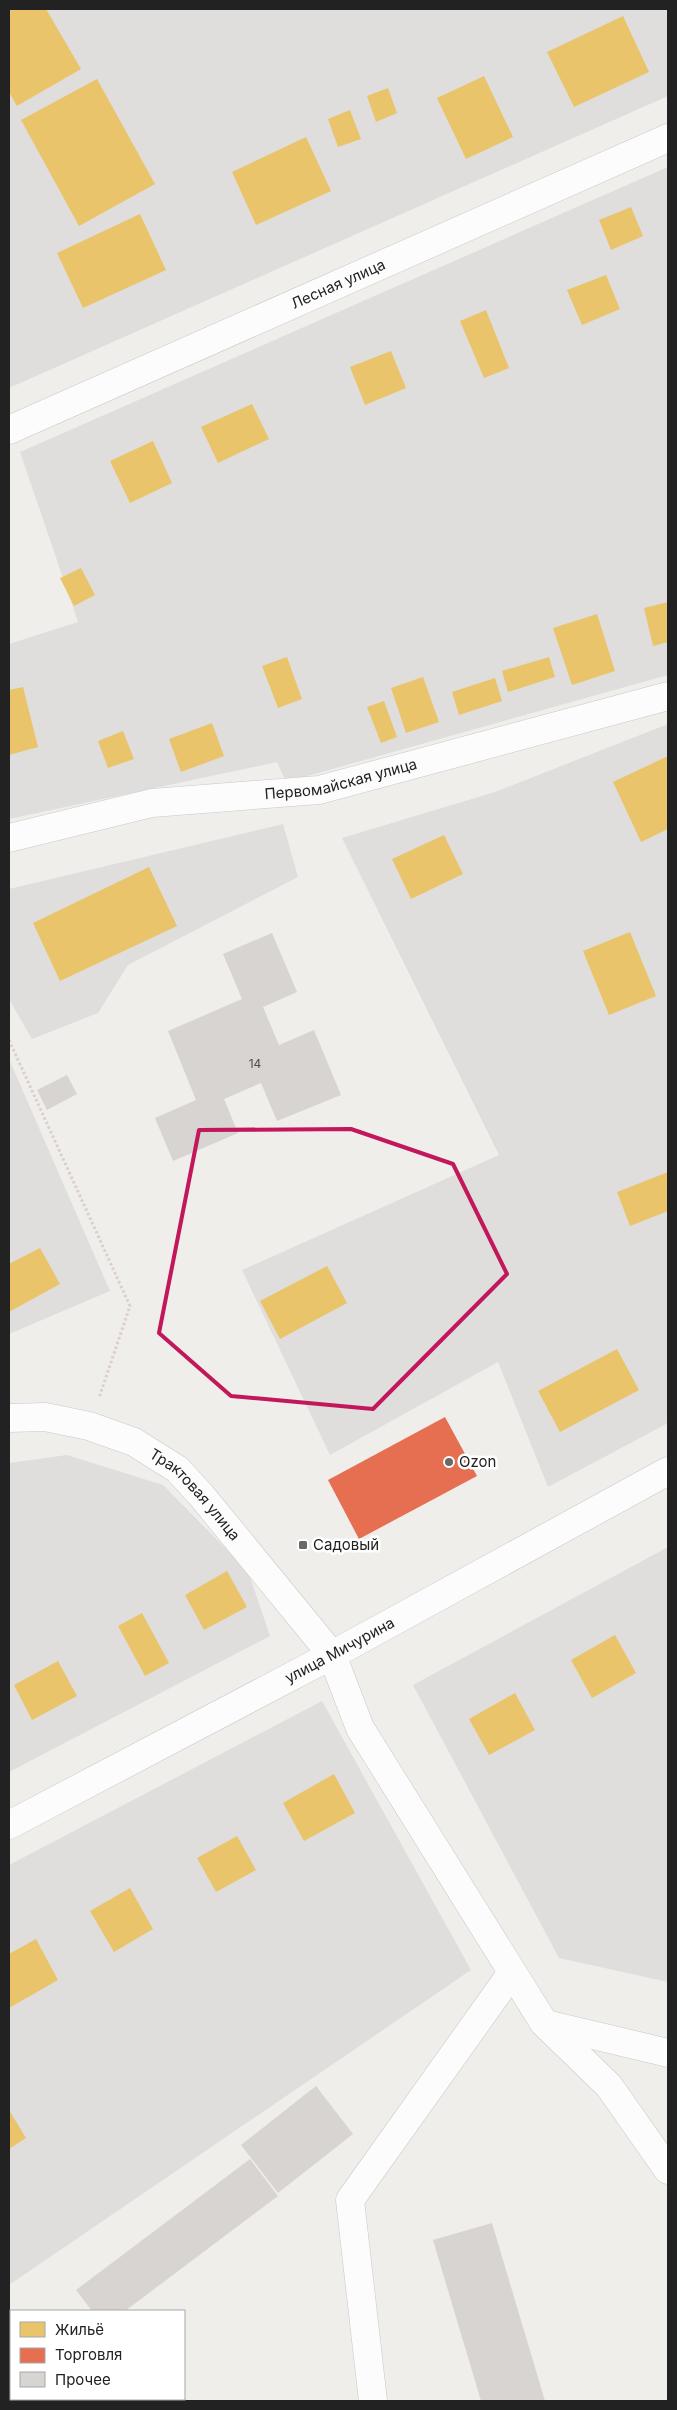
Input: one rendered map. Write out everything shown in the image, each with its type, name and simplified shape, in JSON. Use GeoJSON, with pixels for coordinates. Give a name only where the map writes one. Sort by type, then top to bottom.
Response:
{"type":"FeatureCollection","features":[{"type":"Feature","properties":{"kind":"street","name":"Лесная улица"},"geometry":{"type":"LineString","coordinates":[[9,430],[668,138]]}},
{"type":"Feature","properties":{"kind":"street","name":"Первомайская улица"},"geometry":{"type":"LineString","coordinates":[[9,838],[152,803],[319,790],[668,696]]}},
{"type":"Feature","properties":{"kind":"street","name":"Трактовая улица"},"geometry":{"type":"LineString","coordinates":[[9,1418],[45,1417],[89,1426],[134,1442],[177,1469],[332,1655],[360,1728],[511,1974],[544,2023],[609,2086],[668,2170]]}},
{"type":"Feature","properties":{"kind":"street","name":"улица Мичурина"},"geometry":{"type":"LineString","coordinates":[[9,1825],[332,1655],[668,1471]]}},
{"type":"Feature","properties":{"kind":"street"},"geometry":{"type":"LineString","coordinates":[[373,2401],[350,2200],[511,1974]]}},
{"type":"Feature","properties":{"kind":"street"},"geometry":{"type":"LineString","coordinates":[[544,2023],[668,2053]]}},
{"type":"Feature","properties":{"kind":"path"},"geometry":{"type":"LineString","coordinates":[[9,1040],[130,1306],[89,1426]]}},
{"type":"Feature","properties":{"kind":"highlighted area"},"geometry":{"type":"Polygon","coordinates":[[[351,1129],[453,1164],[507,1274],[373,1409],[231,1396],[159,1333],[199,1130],[351,1129]]]}},
{"type":"Feature","properties":{"kind":"shaded area"},"geometry":{"type":"Polygon","coordinates":[[[9,9],[668,9],[668,96],[9,388],[9,9]]]}},
{"type":"Feature","properties":{"kind":"shaded area"},"geometry":{"type":"Polygon","coordinates":[[[668,167],[668,675],[286,782],[277,762],[9,819],[9,644],[78,622],[20,452],[668,167]]]}},
{"type":"Feature","properties":{"kind":"shaded area"},"geometry":{"type":"Polygon","coordinates":[[[668,724],[668,1423],[548,1487],[498,1362],[330,1455],[242,1270],[499,1155],[342,838],[495,792],[668,724]]]}},
{"type":"Feature","properties":{"kind":"shaded area"},"geometry":{"type":"Polygon","coordinates":[[[283,824],[298,877],[128,965],[98,1013],[32,1039],[9,999],[9,889],[283,824]]]}},
{"type":"Feature","properties":{"kind":"shaded area"},"geometry":{"type":"Polygon","coordinates":[[[9,1059],[110,1291],[9,1334],[9,1059]]]}},
{"type":"Feature","properties":{"kind":"shaded area"},"geometry":{"type":"Polygon","coordinates":[[[67,1455],[163,1485],[248,1571],[270,1636],[9,1772],[9,1463],[67,1455]]]}},
{"type":"Feature","properties":{"kind":"shaded area"},"geometry":{"type":"Polygon","coordinates":[[[668,1547],[668,1982],[559,1958],[413,1685],[668,1547]]]}},
{"type":"Feature","properties":{"kind":"shaded area"},"geometry":{"type":"Polygon","coordinates":[[[322,1701],[471,1970],[9,2285],[9,1865],[322,1701]]]}},
{"type":"Feature","properties":{"kind":"building: Жильё"},"geometry":{"type":"Polygon","coordinates":[[[9,9],[46,9],[81,69],[17,106],[9,92],[9,9]]]}},
{"type":"Feature","properties":{"kind":"building: Жильё"},"geometry":{"type":"Polygon","coordinates":[[[623,16],[649,72],[574,107],[547,52],[623,16]]]}},
{"type":"Feature","properties":{"kind":"building: Жильё"},"geometry":{"type":"Polygon","coordinates":[[[484,76],[513,137],[466,159],[437,98],[484,76]]]}},
{"type":"Feature","properties":{"kind":"building: Жильё"},"geometry":{"type":"Polygon","coordinates":[[[97,79],[155,184],[79,226],[21,120],[97,79]]]}},
{"type":"Feature","properties":{"kind":"building: Жильё"},"geometry":{"type":"Polygon","coordinates":[[[388,88],[397,113],[376,122],[367,96],[388,88]]]}},
{"type":"Feature","properties":{"kind":"building: Жильё"},"geometry":{"type":"Polygon","coordinates":[[[350,110],[361,139],[338,147],[328,119],[350,110]]]}},
{"type":"Feature","properties":{"kind":"building: Жильё"},"geometry":{"type":"Polygon","coordinates":[[[306,137],[331,191],[256,225],[232,172],[306,137]]]}},
{"type":"Feature","properties":{"kind":"building: Жильё"},"geometry":{"type":"Polygon","coordinates":[[[631,207],[643,236],[611,250],[599,220],[631,207]]]}},
{"type":"Feature","properties":{"kind":"building: Жильё"},"geometry":{"type":"Polygon","coordinates":[[[140,214],[166,270],[83,308],[57,253],[140,214]]]}},
{"type":"Feature","properties":{"kind":"building: Жильё"},"geometry":{"type":"Polygon","coordinates":[[[606,275],[620,309],[582,325],[567,290],[606,275]]]}},
{"type":"Feature","properties":{"kind":"building: Жильё"},"geometry":{"type":"Polygon","coordinates":[[[486,310],[509,368],[484,378],[460,321],[486,310]]]}},
{"type":"Feature","properties":{"kind":"building: Жильё"},"geometry":{"type":"Polygon","coordinates":[[[391,351],[406,388],[365,405],[350,367],[391,351]]]}},
{"type":"Feature","properties":{"kind":"building: Жильё"},"geometry":{"type":"Polygon","coordinates":[[[252,404],[269,439],[218,463],[201,427],[252,404]]]}},
{"type":"Feature","properties":{"kind":"building: Жильё"},"geometry":{"type":"Polygon","coordinates":[[[153,441],[172,483],[130,503],[110,461],[153,441]]]}},
{"type":"Feature","properties":{"kind":"building: Жильё"},"geometry":{"type":"Polygon","coordinates":[[[81,568],[95,595],[74,606],[60,578],[81,568]]]}},
{"type":"Feature","properties":{"kind":"building: Жильё"},"geometry":{"type":"Polygon","coordinates":[[[668,602],[668,642],[653,646],[644,608],[668,602]]]}},
{"type":"Feature","properties":{"kind":"building: Жильё"},"geometry":{"type":"Polygon","coordinates":[[[597,614],[615,671],[572,685],[553,628],[597,614]]]}},
{"type":"Feature","properties":{"kind":"building: Жильё"},"geometry":{"type":"Polygon","coordinates":[[[287,657],[302,699],[278,708],[262,666],[287,657]]]}},
{"type":"Feature","properties":{"kind":"building: Жильё"},"geometry":{"type":"Polygon","coordinates":[[[549,657],[555,677],[508,692],[502,671],[549,657]]]}},
{"type":"Feature","properties":{"kind":"building: Жильё"},"geometry":{"type":"Polygon","coordinates":[[[423,677],[439,722],[406,733],[391,688],[423,677]]]}},
{"type":"Feature","properties":{"kind":"building: Жильё"},"geometry":{"type":"Polygon","coordinates":[[[495,678],[502,701],[459,715],[452,692],[495,678]]]}},
{"type":"Feature","properties":{"kind":"building: Жильё"},"geometry":{"type":"Polygon","coordinates":[[[23,687],[38,747],[9,755],[9,690],[23,687]]]}},
{"type":"Feature","properties":{"kind":"building: Жильё"},"geometry":{"type":"Polygon","coordinates":[[[384,701],[397,737],[381,743],[367,707],[384,701]]]}},
{"type":"Feature","properties":{"kind":"building: Жильё"},"geometry":{"type":"Polygon","coordinates":[[[212,723],[224,756],[181,772],[169,739],[212,723]]]}},
{"type":"Feature","properties":{"kind":"building: Жильё"},"geometry":{"type":"Polygon","coordinates":[[[123,731],[134,759],[108,768],[98,741],[123,731]]]}},
{"type":"Feature","properties":{"kind":"building: Жильё"},"geometry":{"type":"Polygon","coordinates":[[[668,756],[668,829],[641,842],[613,782],[668,756]]]}},
{"type":"Feature","properties":{"kind":"building: Жильё"},"geometry":{"type":"Polygon","coordinates":[[[444,835],[463,874],[411,899],[392,859],[444,835]]]}},
{"type":"Feature","properties":{"kind":"building: Жильё"},"geometry":{"type":"Polygon","coordinates":[[[149,867],[177,926],[60,981],[33,923],[149,867]]]}},
{"type":"Feature","properties":{"kind":"building: Жильё"},"geometry":{"type":"Polygon","coordinates":[[[630,932],[656,996],[609,1015],[583,951],[630,932]]]}},
{"type":"Feature","properties":{"kind":"building: Жильё"},"geometry":{"type":"Polygon","coordinates":[[[668,1172],[668,1211],[630,1226],[617,1192],[668,1172]]]}},
{"type":"Feature","properties":{"kind":"building: Жильё"},"geometry":{"type":"Polygon","coordinates":[[[40,1248],[60,1284],[9,1312],[9,1264],[40,1248]]]}},
{"type":"Feature","properties":{"kind":"building: Жильё"},"geometry":{"type":"Polygon","coordinates":[[[327,1266],[347,1303],[280,1339],[260,1301],[327,1266]]]}},
{"type":"Feature","properties":{"kind":"building: Жильё"},"geometry":{"type":"Polygon","coordinates":[[[617,1349],[639,1390],[560,1432],[538,1391],[617,1349]]]}},
{"type":"Feature","properties":{"kind":"building: Жильё"},"geometry":{"type":"Polygon","coordinates":[[[227,1571],[247,1607],[204,1630],[185,1595],[227,1571]]]}},
{"type":"Feature","properties":{"kind":"building: Жильё"},"geometry":{"type":"Polygon","coordinates":[[[142,1613],[169,1663],[145,1676],[118,1626],[142,1613]]]}},
{"type":"Feature","properties":{"kind":"building: Жильё"},"geometry":{"type":"Polygon","coordinates":[[[615,1635],[636,1673],[592,1698],[571,1660],[615,1635]]]}},
{"type":"Feature","properties":{"kind":"building: Жильё"},"geometry":{"type":"Polygon","coordinates":[[[58,1661],[77,1696],[32,1720],[14,1685],[58,1661]]]}},
{"type":"Feature","properties":{"kind":"building: Жильё"},"geometry":{"type":"Polygon","coordinates":[[[515,1693],[535,1730],[489,1755],[469,1719],[515,1693]]]}},
{"type":"Feature","properties":{"kind":"building: Жильё"},"geometry":{"type":"Polygon","coordinates":[[[334,1774],[355,1813],[304,1841],[283,1803],[334,1774]]]}},
{"type":"Feature","properties":{"kind":"building: Жильё"},"geometry":{"type":"Polygon","coordinates":[[[237,1836],[256,1870],[216,1892],[197,1858],[237,1836]]]}},
{"type":"Feature","properties":{"kind":"building: Жильё"},"geometry":{"type":"Polygon","coordinates":[[[130,1888],[153,1929],[114,1952],[90,1911],[130,1888]]]}},
{"type":"Feature","properties":{"kind":"building: Жильё"},"geometry":{"type":"Polygon","coordinates":[[[36,1939],[58,1980],[9,2008],[9,1954],[36,1939]]]}},
{"type":"Feature","properties":{"kind":"building: Жильё"},"geometry":{"type":"Polygon","coordinates":[[[9,2110],[26,2138],[9,2149],[9,2110]]]}},
{"type":"Feature","properties":{"kind":"building: Торговля"},"geometry":{"type":"Polygon","coordinates":[[[445,1417],[477,1476],[359,1539],[328,1480],[445,1417]]]}},
{"type":"Feature","properties":{"kind":"building: Прочее"},"geometry":{"type":"Polygon","coordinates":[[[272,933],[297,992],[263,1007],[279,1045],[314,1030],[341,1095],[277,1121],[261,1083],[224,1099],[238,1133],[173,1161],[155,1118],[196,1100],[168,1031],[242,999],[223,954],[272,933]]]}},
{"type":"Feature","properties":{"kind":"building: Прочее"},"geometry":{"type":"Polygon","coordinates":[[[67,1075],[77,1094],[47,1110],[37,1090],[67,1075]]]}},
{"type":"Feature","properties":{"kind":"building: Прочее"},"geometry":{"type":"Polygon","coordinates":[[[316,2086],[353,2134],[278,2193],[241,2145],[316,2086]]]}},
{"type":"Feature","properties":{"kind":"building: Прочее"},"geometry":{"type":"Polygon","coordinates":[[[250,2159],[278,2196],[126,2310],[91,2310],[76,2290],[250,2159]]]}},
{"type":"Feature","properties":{"kind":"building: Прочее"},"geometry":{"type":"Polygon","coordinates":[[[492,2223],[545,2401],[481,2401],[433,2240],[492,2223]]]}},
{"type":"Feature","properties":{"kind":"building: Прочее"},"geometry":{"type":"Polygon","coordinates":[[[33,2400],[141,2401],[34,2401],[33,2400]]]}},
{"type":"Feature","properties":{"kind":"place","name":"Ozon"},"geometry":{"type":"Point","coordinates":[449,1462]}},
{"type":"Feature","properties":{"kind":"place","name":"Садовый"},"geometry":{"type":"Point","coordinates":[303,1545]}}]}
